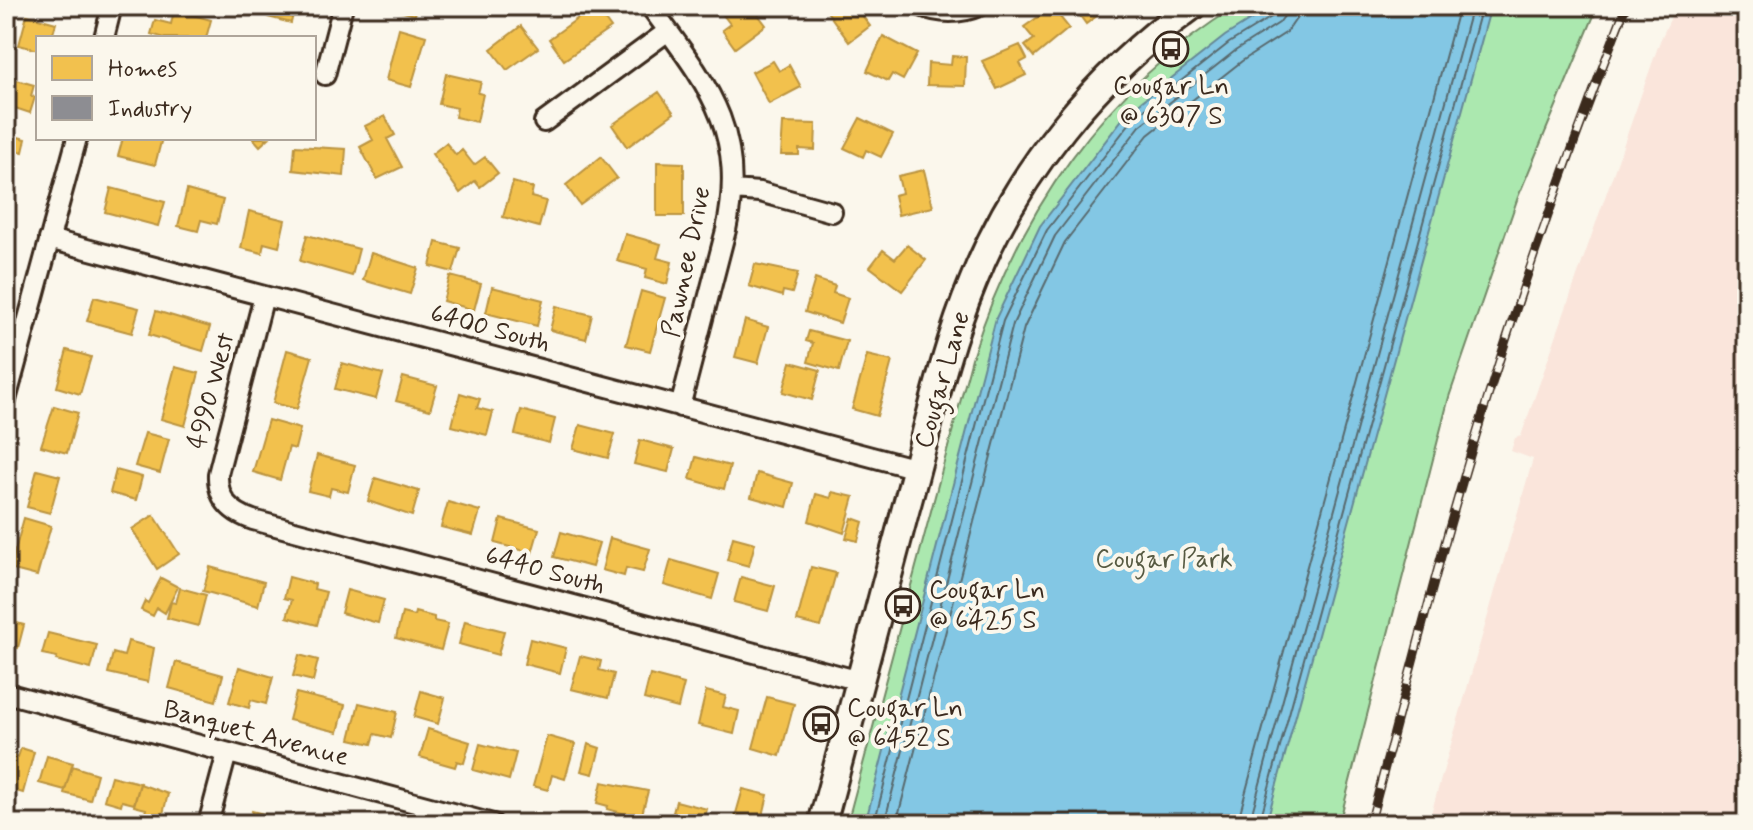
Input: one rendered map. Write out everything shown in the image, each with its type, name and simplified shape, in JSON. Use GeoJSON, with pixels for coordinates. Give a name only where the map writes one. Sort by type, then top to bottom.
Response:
{"type":"FeatureCollection","features":[{"type":"Feature","properties":{"kind":"main road","name":"Cougar Lane"},"geometry":{"type":"LineString","coordinates":[[822,824],[961,311],[986,251],[1040,158],[1082,105],[1177,10]]}},
{"type":"Feature","properties":{"kind":"street"},"geometry":{"type":"LineString","coordinates":[[104,36],[112,6]]}},
{"type":"Feature","properties":{"kind":"street"},"geometry":{"type":"LineString","coordinates":[[325,75],[343,6]]}},
{"type":"Feature","properties":{"kind":"street","name":"Pawnee Drive"},"geometry":{"type":"LineString","coordinates":[[650,6],[701,75],[718,111],[729,150],[732,190],[726,230],[680,407]]}},
{"type":"Feature","properties":{"kind":"street"},"geometry":{"type":"LineString","coordinates":[[921,6],[939,12],[968,11],[979,6]]}},
{"type":"Feature","properties":{"kind":"street"},"geometry":{"type":"LineString","coordinates":[[544,122],[668,31]]}},
{"type":"Feature","properties":{"kind":"street"},"geometry":{"type":"LineString","coordinates":[[6,397],[76,140]]}},
{"type":"Feature","properties":{"kind":"street"},"geometry":{"type":"LineString","coordinates":[[732,190],[760,192],[832,212]]}},
{"type":"Feature","properties":{"kind":"street","name":"6400 South"},"geometry":{"type":"LineString","coordinates":[[49,239],[917,469]]}},
{"type":"Feature","properties":{"kind":"street","name":"4990 West"},"geometry":{"type":"LineString","coordinates":[[222,500],[218,483],[219,465],[264,296]]}},
{"type":"Feature","properties":{"kind":"street","name":"6440 South"},"geometry":{"type":"LineString","coordinates":[[222,500],[236,513],[253,520],[860,681]]}},
{"type":"Feature","properties":{"kind":"street","name":"Banquet Avenue"},"geometry":{"type":"LineString","coordinates":[[6,693],[227,753],[442,817],[493,824]]}},
{"type":"Feature","properties":{"kind":"street"},"geometry":{"type":"LineString","coordinates":[[208,824],[227,753]]}},
{"type":"Feature","properties":{"kind":"shaded area"},"geometry":{"type":"Polygon","coordinates":[[[1676,6],[1747,6],[1747,824],[1428,824],[1533,459],[1511,451],[1515,438],[1521,436],[1660,41],[1676,6]]]}},
{"type":"Feature","properties":{"kind":"green space","name":"Cougar Park"},"geometry":{"type":"Polygon","coordinates":[[[1237,6],[1598,6],[1518,197],[1449,397],[1339,824],[847,824],[972,358],[991,304],[1014,253],[1041,204],[1107,114],[1146,75],[1190,38],[1237,6]]]}},
{"type":"Feature","properties":{"kind":"water","name":"Cougar Park"},"geometry":{"type":"Polygon","coordinates":[[[1273,6],[1491,6],[1266,824],[865,824],[996,318],[1040,226],[1127,113],[1225,36],[1273,6]]]}},
{"type":"Feature","properties":{"kind":"building: Homes"},"geometry":{"type":"Polygon","coordinates":[[[271,6],[295,6],[291,23],[268,17],[271,6]]]}},
{"type":"Feature","properties":{"kind":"building: Homes"},"geometry":{"type":"Polygon","coordinates":[[[387,6],[417,6],[415,15],[387,6]]]}},
{"type":"Feature","properties":{"kind":"building: Homes"},"geometry":{"type":"Polygon","coordinates":[[[595,6],[611,28],[564,60],[549,39],[595,6]]]}},
{"type":"Feature","properties":{"kind":"building: Homes"},"geometry":{"type":"Polygon","coordinates":[[[730,6],[753,8],[766,25],[735,48],[722,30],[730,24],[721,12],[730,6]]]}},
{"type":"Feature","properties":{"kind":"building: Homes"},"geometry":{"type":"Polygon","coordinates":[[[832,6],[855,6],[870,26],[849,42],[826,10],[832,6]]]}},
{"type":"Feature","properties":{"kind":"building: Homes"},"geometry":{"type":"Polygon","coordinates":[[[1062,6],[1110,6],[1086,24],[1075,9],[1068,14],[1062,6]]]}},
{"type":"Feature","properties":{"kind":"building: Homes"},"geometry":{"type":"Polygon","coordinates":[[[1052,7],[1069,28],[1034,57],[1025,46],[1034,39],[1024,27],[1052,7]]]}},
{"type":"Feature","properties":{"kind":"building: Homes"},"geometry":{"type":"Polygon","coordinates":[[[174,10],[211,20],[207,36],[151,34],[155,20],[171,24],[174,10]]]}},
{"type":"Feature","properties":{"kind":"building: Homes"},"geometry":{"type":"Polygon","coordinates":[[[27,15],[56,23],[52,36],[36,36],[36,49],[19,45],[27,15]]]}},
{"type":"Feature","properties":{"kind":"building: Homes"},"geometry":{"type":"Polygon","coordinates":[[[521,26],[538,48],[507,70],[491,49],[521,26]]]}},
{"type":"Feature","properties":{"kind":"building: Homes"},"geometry":{"type":"Polygon","coordinates":[[[399,28],[426,36],[411,87],[386,80],[399,28]]]}},
{"type":"Feature","properties":{"kind":"building: Homes"},"geometry":{"type":"Polygon","coordinates":[[[883,36],[917,54],[903,80],[892,74],[888,81],[867,71],[883,36]]]}},
{"type":"Feature","properties":{"kind":"building: Homes"},"geometry":{"type":"Polygon","coordinates":[[[1020,45],[1027,59],[1020,63],[1026,75],[997,89],[982,61],[1020,45]]]}},
{"type":"Feature","properties":{"kind":"building: Homes"},"geometry":{"type":"Polygon","coordinates":[[[952,56],[966,57],[965,86],[927,85],[928,63],[951,65],[952,56]]]}},
{"type":"Feature","properties":{"kind":"building: Homes"},"geometry":{"type":"Polygon","coordinates":[[[773,61],[779,71],[789,65],[801,87],[769,104],[752,72],[773,61]]]}},
{"type":"Feature","properties":{"kind":"building: Homes"},"geometry":{"type":"Polygon","coordinates":[[[446,74],[481,82],[478,93],[483,94],[477,122],[455,117],[457,108],[439,104],[446,74]]]}},
{"type":"Feature","properties":{"kind":"building: Homes"},"geometry":{"type":"Polygon","coordinates":[[[6,77],[34,85],[31,96],[35,97],[30,113],[6,105],[6,77]]]}},
{"type":"Feature","properties":{"kind":"building: Homes"},"geometry":{"type":"Polygon","coordinates":[[[659,92],[674,113],[627,147],[612,125],[659,92]]]}},
{"type":"Feature","properties":{"kind":"building: Homes"},"geometry":{"type":"Polygon","coordinates":[[[385,116],[395,135],[387,139],[402,167],[377,179],[360,147],[373,140],[365,126],[385,116]]]}},
{"type":"Feature","properties":{"kind":"building: Homes"},"geometry":{"type":"Polygon","coordinates":[[[860,118],[893,134],[881,157],[866,150],[863,157],[844,148],[860,118]]]}},
{"type":"Feature","properties":{"kind":"building: Homes"},"geometry":{"type":"Polygon","coordinates":[[[783,123],[816,124],[815,150],[799,149],[799,155],[781,155],[783,123]]]}},
{"type":"Feature","properties":{"kind":"building: Homes"},"geometry":{"type":"Polygon","coordinates":[[[6,134],[26,139],[23,152],[6,150],[6,134]]]}},
{"type":"Feature","properties":{"kind":"building: Homes"},"geometry":{"type":"Polygon","coordinates":[[[122,140],[161,140],[155,165],[118,156],[122,140]]]}},
{"type":"Feature","properties":{"kind":"building: Homes"},"geometry":{"type":"Polygon","coordinates":[[[446,143],[456,155],[462,150],[474,165],[485,157],[498,173],[480,187],[475,181],[460,193],[432,154],[446,143]]]}},
{"type":"Feature","properties":{"kind":"building: Homes"},"geometry":{"type":"Polygon","coordinates":[[[295,146],[346,149],[344,176],[293,170],[295,146]]]}},
{"type":"Feature","properties":{"kind":"building: Homes"},"geometry":{"type":"Polygon","coordinates":[[[601,157],[617,178],[580,205],[566,185],[601,157]]]}},
{"type":"Feature","properties":{"kind":"building: Homes"},"geometry":{"type":"Polygon","coordinates":[[[657,162],[684,163],[684,216],[657,216],[657,162]]]}},
{"type":"Feature","properties":{"kind":"building: Homes"},"geometry":{"type":"Polygon","coordinates":[[[924,170],[933,207],[898,215],[894,195],[902,193],[898,176],[924,170]]]}},
{"type":"Feature","properties":{"kind":"building: Homes"},"geometry":{"type":"Polygon","coordinates":[[[513,182],[533,188],[531,197],[546,201],[539,227],[503,217],[513,182]]]}},
{"type":"Feature","properties":{"kind":"building: Homes"},"geometry":{"type":"Polygon","coordinates":[[[111,188],[165,202],[158,226],[105,212],[111,188]]]}},
{"type":"Feature","properties":{"kind":"building: Homes"},"geometry":{"type":"Polygon","coordinates":[[[187,190],[223,200],[217,224],[201,220],[198,231],[178,226],[187,190]]]}},
{"type":"Feature","properties":{"kind":"building: Homes"},"geometry":{"type":"Polygon","coordinates":[[[249,211],[285,220],[279,247],[264,243],[262,253],[241,248],[249,211]]]}},
{"type":"Feature","properties":{"kind":"building: Homes"},"geometry":{"type":"Polygon","coordinates":[[[625,234],[661,244],[657,258],[672,262],[667,284],[645,278],[647,269],[617,261],[625,234]]]}},
{"type":"Feature","properties":{"kind":"building: Homes"},"geometry":{"type":"Polygon","coordinates":[[[307,235],[359,249],[352,276],[300,261],[307,235]]]}},
{"type":"Feature","properties":{"kind":"building: Homes"},"geometry":{"type":"Polygon","coordinates":[[[436,242],[460,248],[453,272],[430,266],[436,242]]]}},
{"type":"Feature","properties":{"kind":"building: Homes"},"geometry":{"type":"Polygon","coordinates":[[[907,245],[926,260],[902,291],[870,267],[883,250],[895,259],[907,245]]]}},
{"type":"Feature","properties":{"kind":"building: Homes"},"geometry":{"type":"Polygon","coordinates":[[[371,253],[418,268],[410,294],[363,280],[371,253]]]}},
{"type":"Feature","properties":{"kind":"building: Homes"},"geometry":{"type":"Polygon","coordinates":[[[755,264],[798,273],[792,293],[783,291],[782,296],[749,286],[755,264]]]}},
{"type":"Feature","properties":{"kind":"building: Homes"},"geometry":{"type":"Polygon","coordinates":[[[450,276],[481,284],[474,310],[443,301],[450,276]]]}},
{"type":"Feature","properties":{"kind":"building: Homes"},"geometry":{"type":"Polygon","coordinates":[[[815,279],[835,286],[833,293],[848,298],[840,323],[805,312],[815,279]]]}},
{"type":"Feature","properties":{"kind":"building: Homes"},"geometry":{"type":"Polygon","coordinates":[[[492,287],[543,300],[537,326],[486,313],[492,287]]]}},
{"type":"Feature","properties":{"kind":"building: Homes"},"geometry":{"type":"Polygon","coordinates":[[[641,291],[665,298],[650,351],[626,345],[641,291]]]}},
{"type":"Feature","properties":{"kind":"building: Homes"},"geometry":{"type":"Polygon","coordinates":[[[94,297],[139,308],[132,333],[87,321],[94,297]]]}},
{"type":"Feature","properties":{"kind":"building: Homes"},"geometry":{"type":"Polygon","coordinates":[[[556,306],[592,315],[586,339],[550,330],[556,306]]]}},
{"type":"Feature","properties":{"kind":"building: Homes"},"geometry":{"type":"Polygon","coordinates":[[[156,311],[210,327],[203,351],[149,335],[156,311]]]}},
{"type":"Feature","properties":{"kind":"building: Homes"},"geometry":{"type":"Polygon","coordinates":[[[745,320],[768,327],[758,363],[735,357],[745,320]]]}},
{"type":"Feature","properties":{"kind":"building: Homes"},"geometry":{"type":"Polygon","coordinates":[[[809,331],[847,341],[839,371],[808,362],[813,343],[806,341],[809,331]]]}},
{"type":"Feature","properties":{"kind":"building: Homes"},"geometry":{"type":"Polygon","coordinates":[[[67,350],[91,357],[80,394],[57,387],[67,350]]]}},
{"type":"Feature","properties":{"kind":"building: Homes"},"geometry":{"type":"Polygon","coordinates":[[[287,350],[312,357],[297,409],[273,403],[287,350]]]}},
{"type":"Feature","properties":{"kind":"building: Homes"},"geometry":{"type":"Polygon","coordinates":[[[867,355],[892,361],[877,416],[852,409],[867,355]]]}},
{"type":"Feature","properties":{"kind":"building: Homes"},"geometry":{"type":"Polygon","coordinates":[[[791,362],[820,370],[812,400],[783,392],[791,362]]]}},
{"type":"Feature","properties":{"kind":"building: Homes"},"geometry":{"type":"Polygon","coordinates":[[[342,363],[383,374],[376,399],[335,389],[342,363]]]}},
{"type":"Feature","properties":{"kind":"building: Homes"},"geometry":{"type":"Polygon","coordinates":[[[175,367],[199,373],[185,426],[161,419],[175,367]]]}},
{"type":"Feature","properties":{"kind":"building: Homes"},"geometry":{"type":"Polygon","coordinates":[[[403,377],[437,386],[430,410],[396,401],[403,377]]]}},
{"type":"Feature","properties":{"kind":"building: Homes"},"geometry":{"type":"Polygon","coordinates":[[[460,393],[480,399],[477,408],[493,412],[487,435],[452,426],[460,393]]]}},
{"type":"Feature","properties":{"kind":"building: Homes"},"geometry":{"type":"Polygon","coordinates":[[[54,406],[78,413],[67,453],[41,446],[54,406]]]}},
{"type":"Feature","properties":{"kind":"building: Homes"},"geometry":{"type":"Polygon","coordinates":[[[521,410],[555,419],[549,443],[515,434],[521,410]]]}},
{"type":"Feature","properties":{"kind":"building: Homes"},"geometry":{"type":"Polygon","coordinates":[[[268,420],[300,429],[295,449],[289,447],[280,480],[253,472],[268,420]]]}},
{"type":"Feature","properties":{"kind":"building: Homes"},"geometry":{"type":"Polygon","coordinates":[[[580,425],[615,434],[608,458],[573,449],[580,425]]]}},
{"type":"Feature","properties":{"kind":"building: Homes"},"geometry":{"type":"Polygon","coordinates":[[[145,433],[169,439],[160,473],[135,466],[145,433]]]}},
{"type":"Feature","properties":{"kind":"building: Homes"},"geometry":{"type":"Polygon","coordinates":[[[640,440],[674,449],[668,472],[634,464],[640,440]]]}},
{"type":"Feature","properties":{"kind":"building: Homes"},"geometry":{"type":"Polygon","coordinates":[[[317,455],[355,465],[348,492],[331,488],[329,496],[308,491],[317,455]]]}},
{"type":"Feature","properties":{"kind":"building: Homes"},"geometry":{"type":"Polygon","coordinates":[[[696,457],[730,466],[724,489],[690,479],[696,457]]]}},
{"type":"Feature","properties":{"kind":"building: Homes"},"geometry":{"type":"Polygon","coordinates":[[[37,470],[60,476],[50,513],[27,507],[37,470]]]}},
{"type":"Feature","properties":{"kind":"building: Homes"},"geometry":{"type":"Polygon","coordinates":[[[116,470],[142,477],[136,500],[110,493],[116,470]]]}},
{"type":"Feature","properties":{"kind":"building: Homes"},"geometry":{"type":"Polygon","coordinates":[[[757,473],[793,483],[787,507],[751,497],[757,473]]]}},
{"type":"Feature","properties":{"kind":"building: Homes"},"geometry":{"type":"Polygon","coordinates":[[[375,478],[419,491],[412,516],[368,501],[375,478]]]}},
{"type":"Feature","properties":{"kind":"building: Homes"},"geometry":{"type":"Polygon","coordinates":[[[832,492],[854,497],[844,533],[809,521],[816,494],[831,498],[832,492]]]}},
{"type":"Feature","properties":{"kind":"building: Homes"},"geometry":{"type":"Polygon","coordinates":[[[448,502],[480,511],[473,535],[441,527],[448,502]]]}},
{"type":"Feature","properties":{"kind":"building: Homes"},"geometry":{"type":"Polygon","coordinates":[[[154,515],[179,554],[157,569],[132,529],[154,515]]]}},
{"type":"Feature","properties":{"kind":"building: Homes"},"geometry":{"type":"Polygon","coordinates":[[[24,518],[51,526],[37,576],[10,569],[24,518]]]}},
{"type":"Feature","properties":{"kind":"building: Homes"},"geometry":{"type":"Polygon","coordinates":[[[852,518],[863,522],[858,541],[846,538],[852,518]]]}},
{"type":"Feature","properties":{"kind":"building: Homes"},"geometry":{"type":"Polygon","coordinates":[[[501,519],[539,529],[532,553],[495,543],[501,519]]]}},
{"type":"Feature","properties":{"kind":"building: Homes"},"geometry":{"type":"Polygon","coordinates":[[[561,532],[599,543],[592,567],[554,557],[561,532]]]}},
{"type":"Feature","properties":{"kind":"building: Homes"},"geometry":{"type":"Polygon","coordinates":[[[733,537],[755,543],[749,566],[727,560],[733,537]]]}},
{"type":"Feature","properties":{"kind":"building: Homes"},"geometry":{"type":"Polygon","coordinates":[[[610,538],[650,549],[643,572],[626,568],[624,576],[602,570],[610,538]]]}},
{"type":"Feature","properties":{"kind":"building: Homes"},"geometry":{"type":"Polygon","coordinates":[[[671,560],[719,574],[712,599],[664,585],[671,560]]]}},
{"type":"Feature","properties":{"kind":"building: Homes"},"geometry":{"type":"Polygon","coordinates":[[[210,567],[264,582],[258,606],[203,591],[210,567]]]}},
{"type":"Feature","properties":{"kind":"building: Homes"},"geometry":{"type":"Polygon","coordinates":[[[811,567],[836,573],[821,627],[797,621],[811,567]]]}},
{"type":"Feature","properties":{"kind":"building: Homes"},"geometry":{"type":"Polygon","coordinates":[[[289,577],[315,584],[314,589],[326,592],[317,625],[287,617],[292,600],[284,598],[289,577]]]}},
{"type":"Feature","properties":{"kind":"building: Homes"},"geometry":{"type":"Polygon","coordinates":[[[741,577],[775,586],[768,611],[734,602],[741,577]]]}},
{"type":"Feature","properties":{"kind":"building: Homes"},"geometry":{"type":"Polygon","coordinates":[[[161,578],[178,587],[165,613],[157,608],[153,616],[141,610],[161,578]]]}},
{"type":"Feature","properties":{"kind":"building: Homes"},"geometry":{"type":"Polygon","coordinates":[[[180,588],[206,595],[198,626],[167,618],[171,602],[176,603],[180,588]]]}},
{"type":"Feature","properties":{"kind":"building: Homes"},"geometry":{"type":"Polygon","coordinates":[[[347,590],[384,600],[378,623],[341,613],[347,590]]]}},
{"type":"Feature","properties":{"kind":"building: Homes"},"geometry":{"type":"Polygon","coordinates":[[[415,612],[448,624],[441,650],[396,638],[402,613],[414,616],[415,612]]]}},
{"type":"Feature","properties":{"kind":"building: Homes"},"geometry":{"type":"Polygon","coordinates":[[[6,620],[24,625],[18,648],[6,645],[6,620]]]}},
{"type":"Feature","properties":{"kind":"building: Homes"},"geometry":{"type":"Polygon","coordinates":[[[465,621],[504,631],[498,655],[459,644],[465,621]]]}},
{"type":"Feature","properties":{"kind":"building: Homes"},"geometry":{"type":"Polygon","coordinates":[[[48,633],[97,645],[91,669],[42,654],[48,633]]]}},
{"type":"Feature","properties":{"kind":"building: Homes"},"geometry":{"type":"Polygon","coordinates":[[[530,639],[566,648],[560,673],[524,664],[530,639]]]}},
{"type":"Feature","properties":{"kind":"building: Homes"},"geometry":{"type":"Polygon","coordinates":[[[128,641],[154,648],[148,682],[108,673],[113,653],[124,656],[128,641]]]}},
{"type":"Feature","properties":{"kind":"building: Homes"},"geometry":{"type":"Polygon","coordinates":[[[299,655],[318,660],[313,681],[293,676],[299,655]]]}},
{"type":"Feature","properties":{"kind":"building: Homes"},"geometry":{"type":"Polygon","coordinates":[[[580,656],[601,661],[599,670],[614,674],[608,698],[571,689],[580,656]]]}},
{"type":"Feature","properties":{"kind":"building: Homes"},"geometry":{"type":"Polygon","coordinates":[[[176,662],[223,675],[216,701],[169,688],[176,662]]]}},
{"type":"Feature","properties":{"kind":"building: Homes"},"geometry":{"type":"Polygon","coordinates":[[[239,667],[273,677],[266,704],[251,700],[249,708],[229,702],[239,667]]]}},
{"type":"Feature","properties":{"kind":"building: Homes"},"geometry":{"type":"Polygon","coordinates":[[[650,675],[684,684],[678,708],[644,699],[650,675]]]}},
{"type":"Feature","properties":{"kind":"building: Homes"},"geometry":{"type":"Polygon","coordinates":[[[421,691],[445,698],[438,724],[414,717],[421,691]]]}},
{"type":"Feature","properties":{"kind":"building: Homes"},"geometry":{"type":"Polygon","coordinates":[[[706,691],[726,696],[723,707],[739,711],[734,734],[698,725],[706,691]]]}},
{"type":"Feature","properties":{"kind":"building: Homes"},"geometry":{"type":"Polygon","coordinates":[[[296,693],[345,705],[338,732],[289,720],[296,693]]]}},
{"type":"Feature","properties":{"kind":"building: Homes"},"geometry":{"type":"Polygon","coordinates":[[[767,697],[794,704],[780,756],[753,748],[767,697]]]}},
{"type":"Feature","properties":{"kind":"building: Homes"},"geometry":{"type":"Polygon","coordinates":[[[359,703],[397,712],[391,738],[375,734],[372,744],[350,739],[359,703]]]}},
{"type":"Feature","properties":{"kind":"building: Homes"},"geometry":{"type":"Polygon","coordinates":[[[428,729],[470,742],[464,763],[457,761],[455,767],[420,757],[428,729]]]}},
{"type":"Feature","properties":{"kind":"building: Homes"},"geometry":{"type":"Polygon","coordinates":[[[547,736],[575,744],[565,779],[552,775],[548,790],[533,786],[547,736]]]}},
{"type":"Feature","properties":{"kind":"building: Homes"},"geometry":{"type":"Polygon","coordinates":[[[480,744],[516,753],[509,780],[473,770],[480,744]]]}},
{"type":"Feature","properties":{"kind":"building: Homes"},"geometry":{"type":"Polygon","coordinates":[[[588,744],[600,748],[593,774],[581,771],[588,744]]]}},
{"type":"Feature","properties":{"kind":"building: Homes"},"geometry":{"type":"Polygon","coordinates":[[[21,748],[34,752],[23,793],[9,789],[12,777],[6,775],[6,753],[18,757],[21,748]]]}},
{"type":"Feature","properties":{"kind":"building: Homes"},"geometry":{"type":"Polygon","coordinates":[[[47,756],[73,763],[65,790],[39,783],[47,756]]]}},
{"type":"Feature","properties":{"kind":"building: Homes"},"geometry":{"type":"Polygon","coordinates":[[[72,766],[97,774],[90,800],[64,793],[72,766]]]}},
{"type":"Feature","properties":{"kind":"building: Homes"},"geometry":{"type":"Polygon","coordinates":[[[111,776],[140,783],[134,804],[122,801],[121,805],[104,800],[111,776]]]}},
{"type":"Feature","properties":{"kind":"building: Homes"},"geometry":{"type":"Polygon","coordinates":[[[602,782],[648,791],[641,818],[607,809],[608,806],[597,803],[602,782]]]}},
{"type":"Feature","properties":{"kind":"building: Homes"},"geometry":{"type":"Polygon","coordinates":[[[140,784],[168,794],[162,818],[134,806],[140,784]]]}},
{"type":"Feature","properties":{"kind":"building: Homes"},"geometry":{"type":"Polygon","coordinates":[[[743,789],[768,795],[761,824],[733,824],[743,789]]]}},
{"type":"Feature","properties":{"kind":"building: Homes"},"geometry":{"type":"Polygon","coordinates":[[[676,801],[707,809],[703,824],[670,824],[676,801]]]}},
{"type":"Feature","properties":{"kind":"building: Homes"},"geometry":{"type":"Polygon","coordinates":[[[252,811],[279,818],[278,824],[249,824],[252,811]]]}},
{"type":"Feature","properties":{"kind":"building: Industry"},"geometry":{"type":"Polygon","coordinates":[[[1747,753],[1747,792],[1737,789],[1747,753]]]}},
{"type":"Feature","properties":{"kind":"railway"},"geometry":{"type":"LineString","coordinates":[[1370,824],[1443,548],[1492,384],[1556,194],[1626,6]]}},
{"type":"Feature","properties":{"kind":"place","name":"Cougar Ln @ 6307 S"},"geometry":{"type":"Point","coordinates":[1171,49]}},
{"type":"Feature","properties":{"kind":"place","name":"Cougar Ln @ 6425 S"},"geometry":{"type":"Point","coordinates":[903,606]}},
{"type":"Feature","properties":{"kind":"place","name":"Cougar Ln @ 6452 S"},"geometry":{"type":"Point","coordinates":[821,724]}}]}
